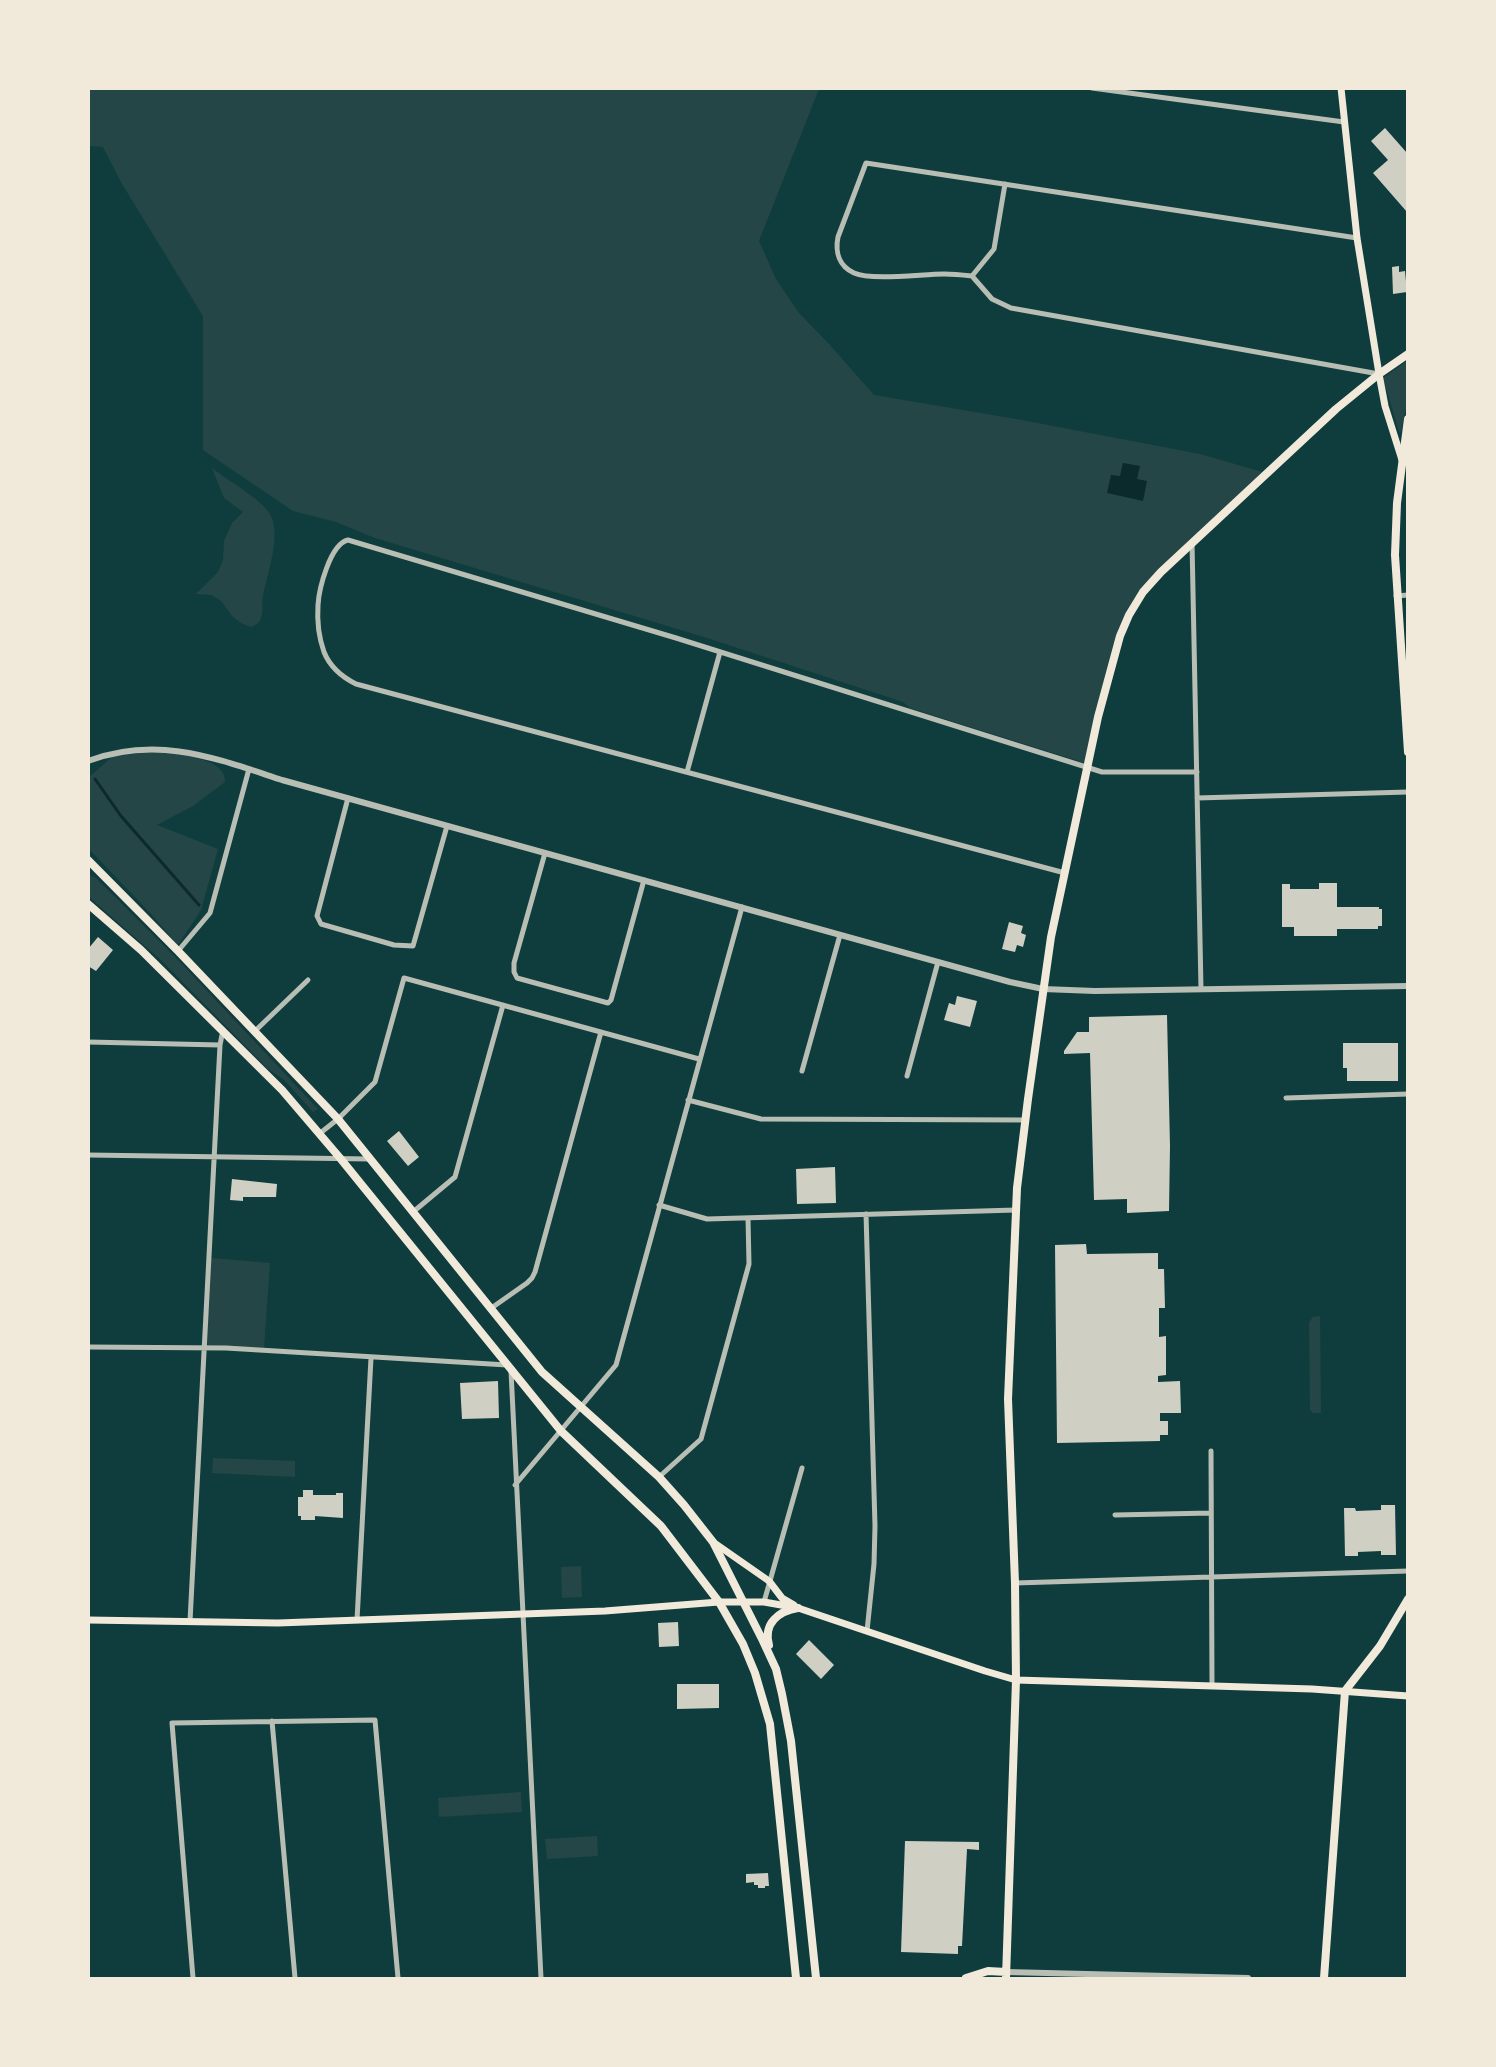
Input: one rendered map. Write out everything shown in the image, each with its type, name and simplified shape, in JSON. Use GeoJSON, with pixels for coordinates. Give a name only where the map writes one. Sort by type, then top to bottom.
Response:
{"type":"FeatureCollection","features":[{"type":"Feature","properties":{"kind":"main road"},"geometry":{"type":"LineString","coordinates":[[1341,88],[1357,238],[1378,374],[1385,406],[1402,460]]}},
{"type":"Feature","properties":{"kind":"main road"},"geometry":{"type":"LineString","coordinates":[[1005,1976],[1016,1680],[1008,1399],[1016,1210],[1025,1120],[1051,937],[1117,642],[1129,615],[1143,592],[1161,572],[1336,409],[1378,374],[1407,354]]}},
{"type":"Feature","properties":{"kind":"main road"},"geometry":{"type":"LineString","coordinates":[[1407,419],[1402,460],[1403,491],[1395,555],[1407,752]]}},
{"type":"Feature","properties":{"kind":"main road"},"geometry":{"type":"LineString","coordinates":[[88,860],[338,1119],[542,1372],[580,1408],[630,1449],[684,1505],[713,1542],[776,1669]]}},
{"type":"Feature","properties":{"kind":"main road"},"geometry":{"type":"LineString","coordinates":[[88,868],[100,872]]}},
{"type":"Feature","properties":{"kind":"main road"},"geometry":{"type":"LineString","coordinates":[[90,910],[141,950],[282,1090],[340,1158],[561,1431],[662,1526],[719,1602],[747,1654],[763,1694],[770,1724],[796,1978]]}},
{"type":"Feature","properties":{"kind":"main road"},"geometry":{"type":"LineString","coordinates":[[713,1542],[769,1581],[782,1598],[798,1608]]}},
{"type":"Feature","properties":{"kind":"main road"},"geometry":{"type":"LineString","coordinates":[[1324,1978],[1345,1691],[1380,1646],[1407,1599]]}},
{"type":"Feature","properties":{"kind":"main road"},"geometry":{"type":"LineString","coordinates":[[88,1620],[278,1623],[605,1611],[719,1602],[764,1602],[798,1608],[1016,1680],[1212,1685],[1407,1696]]}},
{"type":"Feature","properties":{"kind":"main road"},"geometry":{"type":"LineString","coordinates":[[798,1608],[777,1616],[770,1624],[767,1639],[776,1669],[791,1741],[816,1978]]}},
{"type":"Feature","properties":{"kind":"main road"},"geometry":{"type":"LineString","coordinates":[[966,1978],[988,1971],[1005,1976]]}},
{"type":"Feature","properties":{"kind":"main road"},"geometry":{"type":"LineString","coordinates":[[996,1978],[1005,1976]]}},
{"type":"Feature","properties":{"kind":"street"},"geometry":{"type":"LineString","coordinates":[[1092,88],[1344,122]]}},
{"type":"Feature","properties":{"kind":"street"},"geometry":{"type":"LineString","coordinates":[[1357,238],[866,163],[836,246],[841,262],[851,272],[869,276],[946,274],[972,276],[992,299],[1011,308],[1378,374]]}},
{"type":"Feature","properties":{"kind":"street"},"geometry":{"type":"LineString","coordinates":[[972,276],[994,249],[1005,184]]}},
{"type":"Feature","properties":{"kind":"street"},"geometry":{"type":"LineString","coordinates":[[1065,873],[356,684],[346,679],[332,666],[324,651],[319,630],[319,598],[333,554],[344,541],[348,540],[720,652],[1102,772],[1197,772]]}},
{"type":"Feature","properties":{"kind":"street"},"geometry":{"type":"LineString","coordinates":[[1192,542],[1201,989]]}},
{"type":"Feature","properties":{"kind":"street"},"geometry":{"type":"LineString","coordinates":[[1396,596],[1407,595]]}},
{"type":"Feature","properties":{"kind":"street"},"geometry":{"type":"LineString","coordinates":[[687,772],[720,652]]}},
{"type":"Feature","properties":{"kind":"street"},"geometry":{"type":"LineString","coordinates":[[88,761],[106,754],[130,750],[164,749],[207,757],[742,908],[1010,982],[1043,989],[1095,991],[1407,986]]}},
{"type":"Feature","properties":{"kind":"street"},"geometry":{"type":"LineString","coordinates":[[178,951],[210,913],[249,769]]}},
{"type":"Feature","properties":{"kind":"street"},"geometry":{"type":"LineString","coordinates":[[1197,798],[1407,792]]}},
{"type":"Feature","properties":{"kind":"street"},"geometry":{"type":"LineString","coordinates":[[348,798],[317,916],[321,924],[394,945],[413,946],[447,826]]}},
{"type":"Feature","properties":{"kind":"street"},"geometry":{"type":"LineString","coordinates":[[545,853],[514,963],[517,978],[527,981],[608,1003],[614,994],[644,880]]}},
{"type":"Feature","properties":{"kind":"street"},"geometry":{"type":"LineString","coordinates":[[515,1485],[616,1365],[742,908]]}},
{"type":"Feature","properties":{"kind":"street"},"geometry":{"type":"LineString","coordinates":[[802,1071],[840,935]]}},
{"type":"Feature","properties":{"kind":"street"},"geometry":{"type":"LineString","coordinates":[[907,1076],[938,962]]}},
{"type":"Feature","properties":{"kind":"street"},"geometry":{"type":"LineString","coordinates":[[319,1134],[338,1119],[375,1082],[404,978],[699,1059]]}},
{"type":"Feature","properties":{"kind":"street"},"geometry":{"type":"LineString","coordinates":[[254,1032],[309,980]]}},
{"type":"Feature","properties":{"kind":"street"},"geometry":{"type":"LineString","coordinates":[[413,1212],[455,1177],[503,1005]]}},
{"type":"Feature","properties":{"kind":"street"},"geometry":{"type":"LineString","coordinates":[[190,1621],[220,1046],[224,1030]]}},
{"type":"Feature","properties":{"kind":"street"},"geometry":{"type":"LineString","coordinates":[[489,1309],[532,1278],[535,1272],[601,1032]]}},
{"type":"Feature","properties":{"kind":"street"},"geometry":{"type":"LineString","coordinates":[[88,1042],[220,1046]]}},
{"type":"Feature","properties":{"kind":"street"},"geometry":{"type":"LineString","coordinates":[[1286,1098],[1407,1094]]}},
{"type":"Feature","properties":{"kind":"street"},"geometry":{"type":"LineString","coordinates":[[688,1100],[761,1119],[1025,1120]]}},
{"type":"Feature","properties":{"kind":"street"},"geometry":{"type":"LineString","coordinates":[[88,1155],[370,1159]]}},
{"type":"Feature","properties":{"kind":"street"},"geometry":{"type":"LineString","coordinates":[[659,1205],[707,1219],[1016,1210]]}},
{"type":"Feature","properties":{"kind":"street"},"geometry":{"type":"LineString","coordinates":[[866,1214],[875,1526],[874,1564],[867,1631]]}},
{"type":"Feature","properties":{"kind":"street"},"geometry":{"type":"LineString","coordinates":[[659,1477],[701,1439],[749,1264],[748,1218]]}},
{"type":"Feature","properties":{"kind":"street"},"geometry":{"type":"LineString","coordinates":[[88,1347],[203,1348],[509,1368],[541,1978]]}},
{"type":"Feature","properties":{"kind":"street"},"geometry":{"type":"LineString","coordinates":[[357,1620],[370,1358]]}},
{"type":"Feature","properties":{"kind":"street"},"geometry":{"type":"LineString","coordinates":[[1211,1452],[1212,1685]]}},
{"type":"Feature","properties":{"kind":"street"},"geometry":{"type":"LineString","coordinates":[[764,1602],[802,1468]]}},
{"type":"Feature","properties":{"kind":"street"},"geometry":{"type":"LineString","coordinates":[[1115,1515],[1211,1513]]}},
{"type":"Feature","properties":{"kind":"street"},"geometry":{"type":"LineString","coordinates":[[1015,1583],[1407,1571]]}},
{"type":"Feature","properties":{"kind":"street"},"geometry":{"type":"LineString","coordinates":[[193,1978],[171,1723],[375,1720],[398,1978]]}},
{"type":"Feature","properties":{"kind":"street"},"geometry":{"type":"LineString","coordinates":[[272,1721],[296,1978]]}},
{"type":"Feature","properties":{"kind":"street"},"geometry":{"type":"LineString","coordinates":[[1005,1976],[1248,1978]]}},
{"type":"Feature","properties":{"kind":"shaded area"},"geometry":{"type":"Polygon","coordinates":[[[89,89],[819,89],[759,241],[776,279],[799,313],[874,395],[1200,454],[1266,473],[1168,563],[1129,612],[1085,763],[910,708],[903,702],[704,637],[375,538],[336,522],[293,511],[203,450],[203,316],[122,184],[103,147],[89,146],[89,89]]]}},
{"type":"Feature","properties":{"kind":"shaded area"},"geometry":{"type":"Polygon","coordinates":[[[1407,361],[1407,404],[1400,435],[1383,378],[1407,361]]]}},
{"type":"Feature","properties":{"kind":"shaded area"},"geometry":{"type":"Polygon","coordinates":[[[1123,463],[1140,466],[1137,479],[1147,481],[1143,501],[1107,493],[1111,475],[1120,476],[1123,463]]]}},
{"type":"Feature","properties":{"kind":"shaded area"},"geometry":{"type":"Polygon","coordinates":[[[212,468],[266,508],[273,523],[274,543],[262,599],[262,616],[256,625],[251,627],[232,616],[221,601],[212,595],[196,594],[218,572],[223,560],[224,541],[232,523],[243,512],[224,498],[212,468]]]}},
{"type":"Feature","properties":{"kind":"shaded area"},"geometry":{"type":"Polygon","coordinates":[[[156,751],[209,762],[218,767],[225,782],[193,806],[157,825],[218,849],[201,910],[178,945],[89,849],[88,778],[112,757],[156,751]]]}},
{"type":"Feature","properties":{"kind":"shaded area"},"geometry":{"type":"Polygon","coordinates":[[[88,874],[96,878],[180,962],[318,1109],[313,1112],[284,1080],[268,1069],[162,961],[89,897],[88,874]]]}},
{"type":"Feature","properties":{"kind":"shaded area"},"geometry":{"type":"Polygon","coordinates":[[[211,1258],[270,1263],[264,1349],[205,1347],[211,1258]]]}},
{"type":"Feature","properties":{"kind":"shaded area"},"geometry":{"type":"Polygon","coordinates":[[[1320,1316],[1321,1413],[1313,1413],[1310,1410],[1309,1322],[1313,1317],[1320,1316]]]}},
{"type":"Feature","properties":{"kind":"shaded area"},"geometry":{"type":"Polygon","coordinates":[[[213,1458],[295,1461],[295,1477],[212,1473],[213,1458]]]}},
{"type":"Feature","properties":{"kind":"shaded area"},"geometry":{"type":"Polygon","coordinates":[[[581,1566],[582,1597],[562,1598],[561,1567],[581,1566]]]}},
{"type":"Feature","properties":{"kind":"shaded area"},"geometry":{"type":"Polygon","coordinates":[[[521,1792],[522,1812],[439,1817],[438,1798],[521,1792]]]}},
{"type":"Feature","properties":{"kind":"shaded area"},"geometry":{"type":"Polygon","coordinates":[[[597,1836],[598,1856],[547,1859],[545,1839],[597,1836]]]}},
{"type":"Feature","properties":{"kind":"building"},"geometry":{"type":"Polygon","coordinates":[[[1385,128],[1407,153],[1407,212],[1373,173],[1388,160],[1371,141],[1385,128]]]}},
{"type":"Feature","properties":{"kind":"building"},"geometry":{"type":"Polygon","coordinates":[[[1399,266],[1399,272],[1405,271],[1407,292],[1393,294],[1392,267],[1399,266]]]}},
{"type":"Feature","properties":{"kind":"building"},"geometry":{"type":"Polygon","coordinates":[[[1319,883],[1337,883],[1337,907],[1379,907],[1382,909],[1382,926],[1378,926],[1378,929],[1337,929],[1337,936],[1294,936],[1294,927],[1282,927],[1282,884],[1290,884],[1290,889],[1319,889],[1319,883]]]}},
{"type":"Feature","properties":{"kind":"building"},"geometry":{"type":"Polygon","coordinates":[[[1009,922],[1023,926],[1021,933],[1026,935],[1023,947],[1017,945],[1015,952],[1002,949],[1009,922]]]}},
{"type":"Feature","properties":{"kind":"building"},"geometry":{"type":"Polygon","coordinates":[[[98,937],[113,950],[96,971],[88,966],[88,949],[98,937]]]}},
{"type":"Feature","properties":{"kind":"building"},"geometry":{"type":"Polygon","coordinates":[[[957,996],[977,1001],[970,1027],[944,1020],[949,1003],[955,1005],[957,996]]]}},
{"type":"Feature","properties":{"kind":"building"},"geometry":{"type":"Polygon","coordinates":[[[1167,1015],[1169,1211],[1127,1213],[1127,1199],[1094,1200],[1090,1053],[1064,1054],[1064,1051],[1077,1032],[1089,1032],[1089,1017],[1167,1015]]]}},
{"type":"Feature","properties":{"kind":"building"},"geometry":{"type":"Polygon","coordinates":[[[1343,1043],[1398,1043],[1398,1081],[1347,1081],[1347,1068],[1343,1068],[1343,1043]]]}},
{"type":"Feature","properties":{"kind":"building"},"geometry":{"type":"Polygon","coordinates":[[[399,1131],[419,1157],[408,1166],[387,1141],[399,1131]]]}},
{"type":"Feature","properties":{"kind":"building"},"geometry":{"type":"Polygon","coordinates":[[[835,1167],[836,1203],[797,1204],[796,1169],[835,1167]]]}},
{"type":"Feature","properties":{"kind":"building"},"geometry":{"type":"Polygon","coordinates":[[[232,1179],[277,1184],[276,1197],[243,1197],[243,1201],[230,1200],[232,1179]]]}},
{"type":"Feature","properties":{"kind":"building"},"geometry":{"type":"Polygon","coordinates":[[[1086,1244],[1087,1254],[1158,1253],[1158,1269],[1164,1269],[1165,1308],[1159,1308],[1159,1337],[1166,1336],[1166,1375],[1158,1376],[1158,1382],[1180,1381],[1181,1413],[1160,1413],[1160,1421],[1168,1421],[1168,1435],[1160,1435],[1160,1441],[1057,1443],[1055,1245],[1086,1244]]]}},
{"type":"Feature","properties":{"kind":"building"},"geometry":{"type":"Polygon","coordinates":[[[498,1381],[499,1418],[462,1419],[460,1383],[498,1381]]]}},
{"type":"Feature","properties":{"kind":"building"},"geometry":{"type":"Polygon","coordinates":[[[303,1490],[313,1490],[313,1495],[343,1493],[343,1518],[315,1516],[315,1520],[301,1520],[301,1516],[298,1516],[298,1497],[303,1497],[303,1490]]]}},
{"type":"Feature","properties":{"kind":"building"},"geometry":{"type":"Polygon","coordinates":[[[1381,1505],[1395,1505],[1396,1555],[1381,1555],[1381,1551],[1358,1552],[1358,1556],[1345,1556],[1344,1508],[1355,1508],[1356,1511],[1381,1510],[1381,1505]]]}},
{"type":"Feature","properties":{"kind":"building"},"geometry":{"type":"Polygon","coordinates":[[[678,1622],[679,1646],[659,1647],[658,1623],[678,1622]]]}},
{"type":"Feature","properties":{"kind":"building"},"geometry":{"type":"Polygon","coordinates":[[[809,1640],[834,1665],[821,1679],[796,1654],[809,1640]]]}},
{"type":"Feature","properties":{"kind":"building"},"geometry":{"type":"Polygon","coordinates":[[[677,1684],[719,1684],[719,1708],[677,1709],[677,1684]]]}},
{"type":"Feature","properties":{"kind":"building"},"geometry":{"type":"Polygon","coordinates":[[[905,1841],[979,1842],[979,1850],[967,1849],[962,1946],[958,1946],[958,1954],[901,1952],[905,1841]]]}},
{"type":"Feature","properties":{"kind":"building"},"geometry":{"type":"Polygon","coordinates":[[[768,1873],[769,1886],[765,1888],[758,1888],[754,1882],[746,1883],[746,1874],[768,1873]]]}},
{"type":"Feature","properties":{"kind":"waterway"},"geometry":{"type":"LineString","coordinates":[[95,779],[121,816],[199,905]]}}]}
